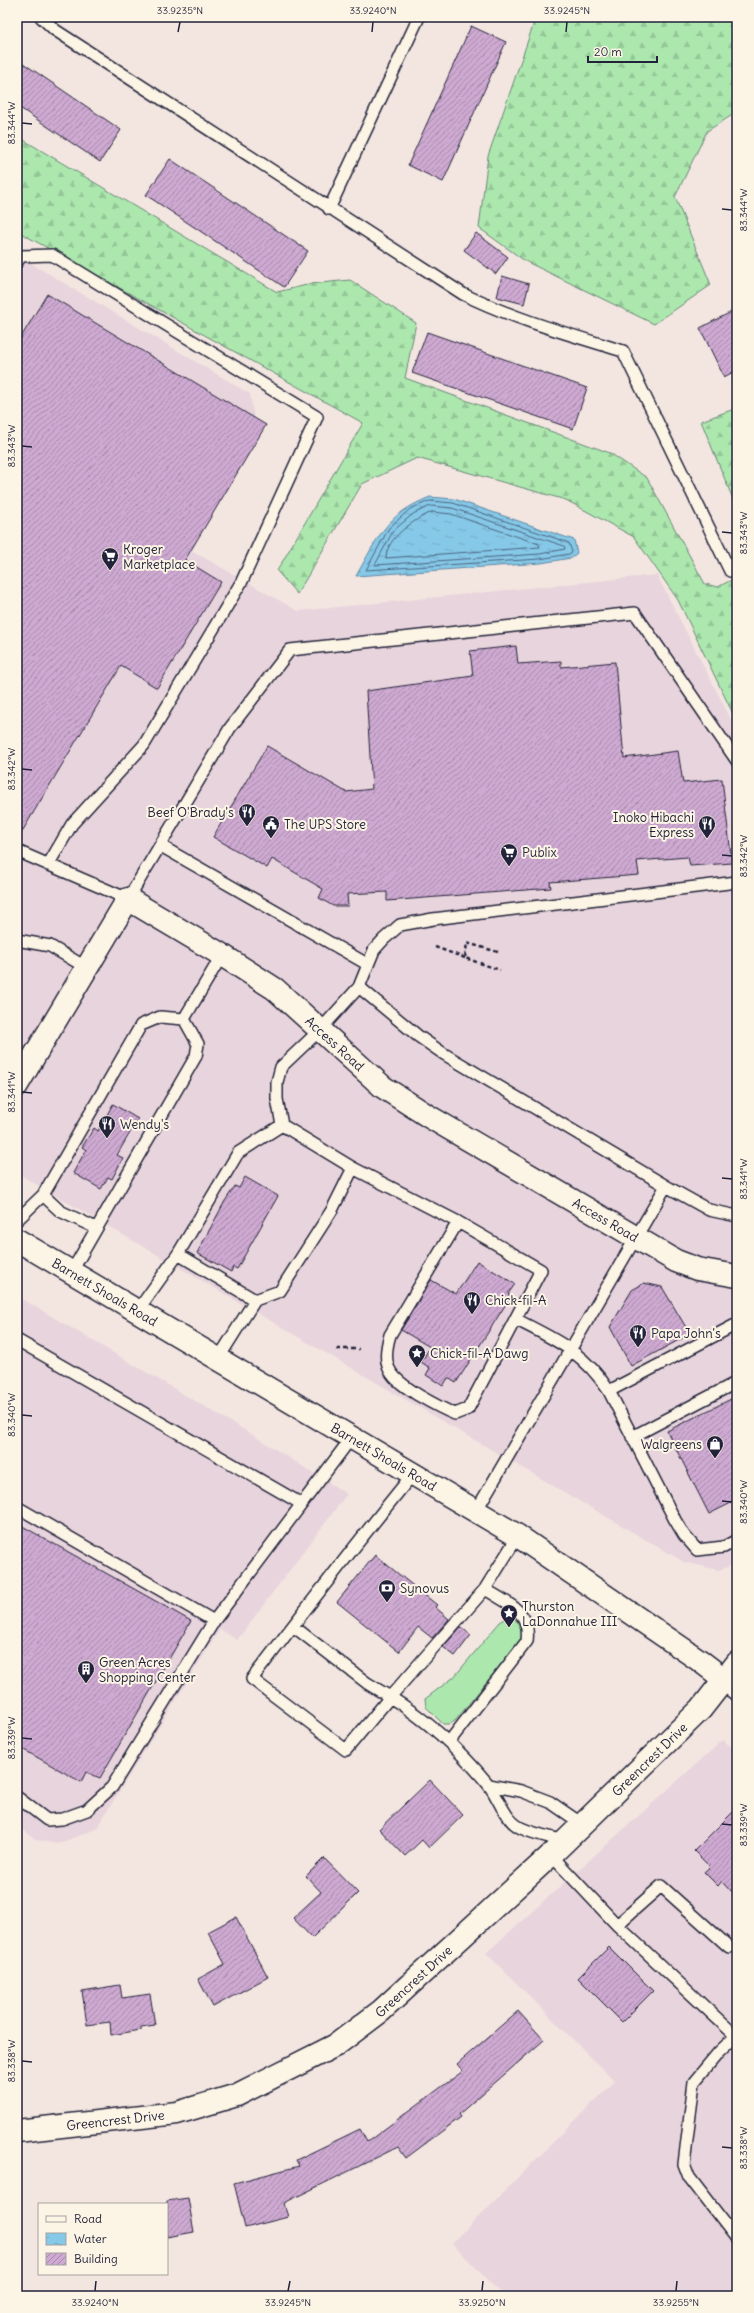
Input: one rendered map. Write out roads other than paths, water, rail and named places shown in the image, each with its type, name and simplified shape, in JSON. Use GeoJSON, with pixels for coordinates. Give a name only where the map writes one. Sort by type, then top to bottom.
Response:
{"type":"FeatureCollection","features":[{"type":"Feature","properties":{"kind":"street","name":"Access Road"},"geometry":{"type":"LineString","coordinates":[[128,899],[222,955],[275,990],[383,1087],[428,1116],[676,1261],[698,1270],[737,1276]]}},
{"type":"Feature","properties":{"kind":"street"},"geometry":{"type":"LineString","coordinates":[[17,1085],[128,899]]}},
{"type":"Feature","properties":{"kind":"street","name":"Barnett Shoals Road"},"geometry":{"type":"LineString","coordinates":[[17,1240],[72,1271],[518,1536],[733,1677]]}},
{"type":"Feature","properties":{"kind":"street","name":"Greencrest Drive"},"geometry":{"type":"LineString","coordinates":[[17,2131],[177,2112],[237,2095],[336,2045],[381,2011],[558,1848],[733,1677]]}},
{"type":"Feature","properties":{"kind":"lane"},"geometry":{"type":"LineString","coordinates":[[41,17],[55,30],[329,209],[463,294],[495,310],[623,351],[730,571]]}},
{"type":"Feature","properties":{"kind":"lane"},"geometry":{"type":"LineString","coordinates":[[329,209],[419,17]]}},
{"type":"Feature","properties":{"kind":"lane"},"geometry":{"type":"LineString","coordinates":[[17,262],[21,256],[52,255],[317,417],[242,581],[148,739],[72,824],[48,865]]}},
{"type":"Feature","properties":{"kind":"lane"},"geometry":{"type":"LineString","coordinates":[[17,851],[128,899],[230,728],[290,650],[636,613],[737,761]]}},
{"type":"Feature","properties":{"kind":"lane"},"geometry":{"type":"LineString","coordinates":[[161,846],[367,964]]}},
{"type":"Feature","properties":{"kind":"lane"},"geometry":{"type":"LineString","coordinates":[[282,1126],[277,1082],[281,1067],[320,1029],[359,987],[367,964],[374,950],[400,925],[433,919],[737,882]]}},
{"type":"Feature","properties":{"kind":"lane"},"geometry":{"type":"LineString","coordinates":[[17,940],[50,946],[87,968]]}},
{"type":"Feature","properties":{"kind":"lane"},"geometry":{"type":"LineString","coordinates":[[184,1019],[222,955]]}},
{"type":"Feature","properties":{"kind":"lane"},"geometry":{"type":"LineString","coordinates":[[359,987],[418,1036],[444,1054],[666,1186],[710,1210],[737,1216]]}},
{"type":"Feature","properties":{"kind":"lane"},"geometry":{"type":"LineString","coordinates":[[17,1220],[43,1195],[141,1025],[160,1017],[184,1019]]}},
{"type":"Feature","properties":{"kind":"lane"},"geometry":{"type":"LineString","coordinates":[[72,1271],[196,1056],[198,1044],[184,1019]]}},
{"type":"Feature","properties":{"kind":"lane"},"geometry":{"type":"LineString","coordinates":[[282,1126],[353,1168],[458,1222],[541,1270],[468,1409],[455,1414],[441,1409],[398,1382],[387,1366],[386,1350],[390,1335],[458,1222]]}},
{"type":"Feature","properties":{"kind":"lane"},"geometry":{"type":"LineString","coordinates":[[138,1310],[178,1254],[238,1153],[282,1126]]}},
{"type":"Feature","properties":{"kind":"lane"},"geometry":{"type":"LineString","coordinates":[[218,1359],[256,1300],[280,1291],[332,1210],[353,1168]]}},
{"type":"Feature","properties":{"kind":"lane"},"geometry":{"type":"LineString","coordinates":[[476,1511],[666,1186]]}},
{"type":"Feature","properties":{"kind":"lane"},"geometry":{"type":"LineString","coordinates":[[43,1195],[60,1211],[96,1228]]}},
{"type":"Feature","properties":{"kind":"lane"},"geometry":{"type":"LineString","coordinates":[[178,1254],[256,1300]]}},
{"type":"Feature","properties":{"kind":"lane"},"geometry":{"type":"LineString","coordinates":[[515,1319],[571,1348],[596,1371],[609,1391],[681,1530],[697,1550],[724,1547],[737,1540]]}},
{"type":"Feature","properties":{"kind":"lane"},"geometry":{"type":"LineString","coordinates":[[609,1391],[737,1324]]}},
{"type":"Feature","properties":{"kind":"lane"},"geometry":{"type":"LineString","coordinates":[[17,1340],[300,1503]]}},
{"type":"Feature","properties":{"kind":"lane"},"geometry":{"type":"LineString","coordinates":[[632,1437],[737,1382]]}},
{"type":"Feature","properties":{"kind":"lane"},"geometry":{"type":"LineString","coordinates":[[17,1797],[47,1820],[62,1819],[87,1810],[112,1787],[214,1621],[300,1503],[352,1437]]}},
{"type":"Feature","properties":{"kind":"lane"},"geometry":{"type":"LineString","coordinates":[[413,1474],[252,1679],[346,1750],[390,1697],[485,1589],[518,1536]]}},
{"type":"Feature","properties":{"kind":"lane"},"geometry":{"type":"LineString","coordinates":[[17,1507],[214,1621]]}},
{"type":"Feature","properties":{"kind":"lane"},"geometry":{"type":"LineString","coordinates":[[449,1742],[527,1641],[527,1622],[521,1614],[485,1589]]}},
{"type":"Feature","properties":{"kind":"lane"},"geometry":{"type":"LineString","coordinates":[[293,1626],[367,1683],[417,1714],[449,1742],[488,1785],[501,1808],[519,1827],[558,1848],[617,1925],[736,2036],[719,2052],[694,2082],[684,2164],[689,2177],[737,2239]]}},
{"type":"Feature","properties":{"kind":"lane"},"geometry":{"type":"LineString","coordinates":[[488,1785],[521,1791],[550,1802],[582,1824]]}},
{"type":"Feature","properties":{"kind":"lane"},"geometry":{"type":"LineString","coordinates":[[617,1925],[661,1886],[729,1948]]}},
{"type":"Feature","properties":{"kind":"water"},"geometry":{"type":"Polygon","coordinates":[[[430,497],[454,499],[574,540],[577,553],[571,558],[541,563],[356,576],[378,538],[393,519],[403,511],[430,497]]]}},
{"type":"Feature","properties":{"kind":"place","name":"Kroger Marketplace"},"geometry":{"type":"Point","coordinates":[110,571]}},
{"type":"Feature","properties":{"kind":"place","name":"Beef O'Brady's"},"geometry":{"type":"Point","coordinates":[247,827]}},
{"type":"Feature","properties":{"kind":"place","name":"The UPS Store"},"geometry":{"type":"Point","coordinates":[271,839]}},
{"type":"Feature","properties":{"kind":"place","name":"Inoko Hibachi Express"},"geometry":{"type":"Point","coordinates":[707,839]}},
{"type":"Feature","properties":{"kind":"place","name":"Publix"},"geometry":{"type":"Point","coordinates":[509,867]}},
{"type":"Feature","properties":{"kind":"place","name":"Wendy's"},"geometry":{"type":"Point","coordinates":[107,1139]}},
{"type":"Feature","properties":{"kind":"place","name":"Chick-fil-A"},"geometry":{"type":"Point","coordinates":[472,1315]}},
{"type":"Feature","properties":{"kind":"place","name":"Papa John's"},"geometry":{"type":"Point","coordinates":[638,1348]}},
{"type":"Feature","properties":{"kind":"place","name":"Chick-fil-A Dawg"},"geometry":{"type":"Point","coordinates":[417,1368]}},
{"type":"Feature","properties":{"kind":"place","name":"Walgreens"},"geometry":{"type":"Point","coordinates":[715,1459]}},
{"type":"Feature","properties":{"kind":"place","name":"Synovus"},"geometry":{"type":"Point","coordinates":[387,1603]}},
{"type":"Feature","properties":{"kind":"place","name":"Thurston LaDonnahue III"},"geometry":{"type":"Point","coordinates":[509,1628]}},
{"type":"Feature","properties":{"kind":"place","name":"Green Acres Shopping Center"},"geometry":{"type":"Point","coordinates":[86,1684]}}]}
